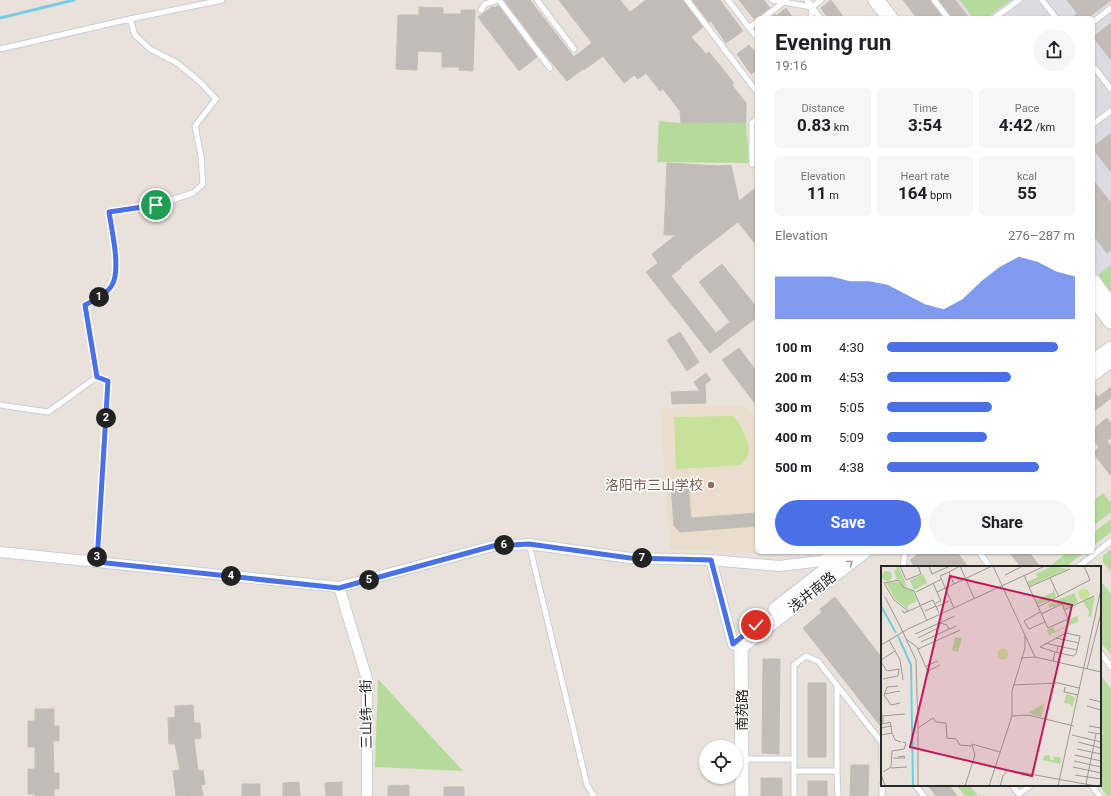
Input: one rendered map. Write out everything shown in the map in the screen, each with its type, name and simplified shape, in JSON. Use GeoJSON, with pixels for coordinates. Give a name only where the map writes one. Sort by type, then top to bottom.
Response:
{"type":"FeatureCollection","features":[{"type":"Feature","properties":{"kind":"main road"},"geometry":{"type":"LineString","coordinates":[[864,0],[876,16]]}},
{"type":"Feature","properties":{"kind":"main road"},"geometry":{"type":"LineString","coordinates":[[876,0],[888,16]]}},
{"type":"Feature","properties":{"kind":"main road"},"geometry":{"type":"LineString","coordinates":[[1095,285],[1111,306]]}},
{"type":"Feature","properties":{"kind":"main road"},"geometry":{"type":"LineString","coordinates":[[1095,301],[1111,322]]}},
{"type":"Feature","properties":{"kind":"street"},"geometry":{"type":"LineString","coordinates":[[1095,360],[1111,348]]}},
{"type":"Feature","properties":{"kind":"street"},"geometry":{"type":"LineString","coordinates":[[1095,372],[1111,360]]}},
{"type":"Feature","properties":{"kind":"street"},"geometry":{"type":"LineString","coordinates":[[0,552],[339,588],[493,546],[529,544],[630,558],[714,560],[779,566],[821,561],[841,554]]}},
{"type":"Feature","properties":{"kind":"street","name":"浅井南路"},"geometry":{"type":"LineString","coordinates":[[737,644],[845,554]]}},
{"type":"Feature","properties":{"kind":"street","name":"浅井南路"},"geometry":{"type":"LineString","coordinates":[[737,644],[861,554]]}},
{"type":"Feature","properties":{"kind":"street"},"geometry":{"type":"LineString","coordinates":[[714,560],[737,644]]}},
{"type":"Feature","properties":{"kind":"street","name":"三山纬一街"},"geometry":{"type":"LineString","coordinates":[[339,588],[367,679],[367,796]]}},
{"type":"Feature","properties":{"kind":"street","name":"南苑路"},"geometry":{"type":"LineString","coordinates":[[735,740],[737,644]]}},
{"type":"Feature","properties":{"kind":"street","name":"南苑路"},"geometry":{"type":"LineString","coordinates":[[737,644],[739,740]]}},
{"type":"Feature","properties":{"kind":"street"},"geometry":{"type":"LineString","coordinates":[[735,784],[735,796]]}},
{"type":"Feature","properties":{"kind":"street","name":"南苑路"},"geometry":{"type":"LineString","coordinates":[[741,784],[742,796]]}},
{"type":"Feature","properties":{"kind":"lane"},"geometry":{"type":"LineString","coordinates":[[0,50],[130,19],[222,0]]}},
{"type":"Feature","properties":{"kind":"lane"},"geometry":{"type":"LineString","coordinates":[[481,10],[485,4],[498,0],[550,68]]}},
{"type":"Feature","properties":{"kind":"lane"},"geometry":{"type":"LineString","coordinates":[[537,0],[574,49]]}},
{"type":"Feature","properties":{"kind":"lane"},"geometry":{"type":"LineString","coordinates":[[687,0],[755,89]]}},
{"type":"Feature","properties":{"kind":"lane"},"geometry":{"type":"LineString","coordinates":[[728,0],[755,36]]}},
{"type":"Feature","properties":{"kind":"lane"},"geometry":{"type":"LineString","coordinates":[[772,0],[812,7]]}},
{"type":"Feature","properties":{"kind":"lane"},"geometry":{"type":"LineString","coordinates":[[807,0],[819,16]]}},
{"type":"Feature","properties":{"kind":"lane"},"geometry":{"type":"LineString","coordinates":[[811,16],[812,7],[821,0]]}},
{"type":"Feature","properties":{"kind":"lane"},"geometry":{"type":"LineString","coordinates":[[934,0],[946,16]]}},
{"type":"Feature","properties":{"kind":"lane"},"geometry":{"type":"LineString","coordinates":[[997,16],[1019,0]]}},
{"type":"Feature","properties":{"kind":"lane"},"geometry":{"type":"LineString","coordinates":[[1042,0],[1054,16]]}},
{"type":"Feature","properties":{"kind":"lane"},"geometry":{"type":"LineString","coordinates":[[766,16],[784,2]]}},
{"type":"Feature","properties":{"kind":"lane"},"geometry":{"type":"LineString","coordinates":[[1095,20],[1111,8]]}},
{"type":"Feature","properties":{"kind":"lane"},"geometry":{"type":"LineString","coordinates":[[97,377],[85,305],[98,298],[112,286],[117,270],[109,212],[156,205],[193,193],[203,184],[201,156],[195,126],[216,100],[198,81],[177,63],[150,49],[136,35],[130,19]]}},
{"type":"Feature","properties":{"kind":"lane"},"geometry":{"type":"LineString","coordinates":[[749,28],[755,24]]}},
{"type":"Feature","properties":{"kind":"lane"},"geometry":{"type":"LineString","coordinates":[[1095,69],[1111,89]]}},
{"type":"Feature","properties":{"kind":"lane"},"geometry":{"type":"LineString","coordinates":[[1095,123],[1111,111]]}},
{"type":"Feature","properties":{"kind":"lane"},"geometry":{"type":"LineString","coordinates":[[752,164],[752,123],[755,121]]}},
{"type":"Feature","properties":{"kind":"lane"},"geometry":{"type":"LineString","coordinates":[[0,405],[48,412],[97,377]]}},
{"type":"Feature","properties":{"kind":"lane"},"geometry":{"type":"LineString","coordinates":[[97,377],[108,381],[97,562]]}},
{"type":"Feature","properties":{"kind":"lane"},"geometry":{"type":"LineString","coordinates":[[1095,554],[1111,541]]}},
{"type":"Feature","properties":{"kind":"lane"},"geometry":{"type":"LineString","coordinates":[[529,544],[588,785],[594,796]]}},
{"type":"Feature","properties":{"kind":"lane"},"geometry":{"type":"LineString","coordinates":[[903,566],[905,554]]}},
{"type":"Feature","properties":{"kind":"lane"},"geometry":{"type":"LineString","coordinates":[[980,554],[989,566]]}},
{"type":"Feature","properties":{"kind":"lane"},"geometry":{"type":"LineString","coordinates":[[1079,566],[1094,554]]}},
{"type":"Feature","properties":{"kind":"lane"},"geometry":{"type":"LineString","coordinates":[[1101,653],[1111,667]]}},
{"type":"Feature","properties":{"kind":"lane"},"geometry":{"type":"LineString","coordinates":[[794,796],[794,665],[806,656],[818,661],[881,741]]}},
{"type":"Feature","properties":{"kind":"lane"},"geometry":{"type":"LineString","coordinates":[[837,685],[838,796]]}},
{"type":"Feature","properties":{"kind":"lane"},"geometry":{"type":"LineString","coordinates":[[743,759],[794,759]]}},
{"type":"Feature","properties":{"kind":"lane"},"geometry":{"type":"LineString","coordinates":[[794,771],[837,771]]}},
{"type":"Feature","properties":{"kind":"lane"},"geometry":{"type":"LineString","coordinates":[[916,786],[924,796]]}},
{"type":"Feature","properties":{"kind":"lane"},"geometry":{"type":"LineString","coordinates":[[1013,786],[1019,794],[1030,786]]}},
{"type":"Feature","properties":{"kind":"lane"},"geometry":{"type":"LineString","coordinates":[[1092,786],[1100,796]]}},
{"type":"Feature","properties":{"kind":"shaded area"},"geometry":{"type":"Polygon","coordinates":[[[956,0],[1111,0],[1111,293],[1095,271],[1095,16],[968,16],[956,0]]]}},
{"type":"Feature","properties":{"kind":"shaded area","name":"洛阳市三山学校"},"geometry":{"type":"Polygon","coordinates":[[[745,405],[755,419],[755,553],[670,549],[660,408],[745,405]]]}},
{"type":"Feature","properties":{"kind":"shaded area","name":"洛阳市三山学校"},"geometry":{"type":"Polygon","coordinates":[[[768,554],[797,554],[788,555],[768,554]]]}},
{"type":"Feature","properties":{"kind":"green space"},"geometry":{"type":"Polygon","coordinates":[[[960,0],[1011,0],[990,16],[972,16],[960,0]]]}},
{"type":"Feature","properties":{"kind":"green space"},"geometry":{"type":"Polygon","coordinates":[[[659,121],[681,123],[746,122],[749,163],[657,162],[659,121]]]}},
{"type":"Feature","properties":{"kind":"green space"},"geometry":{"type":"Polygon","coordinates":[[[1111,265],[1111,292],[1098,275],[1111,265]]]}},
{"type":"Feature","properties":{"kind":"green space"},"geometry":{"type":"Polygon","coordinates":[[[734,416],[745,434],[749,447],[746,459],[741,465],[676,469],[674,417],[734,416]]]}},
{"type":"Feature","properties":{"kind":"green space"},"geometry":{"type":"Polygon","coordinates":[[[1103,493],[1111,503],[1111,512],[1095,524],[1095,499],[1103,493]]]}},
{"type":"Feature","properties":{"kind":"green space"},"geometry":{"type":"Polygon","coordinates":[[[1111,519],[1111,532],[1095,544],[1095,531],[1111,519]]]}},
{"type":"Feature","properties":{"kind":"green space"},"geometry":{"type":"Polygon","coordinates":[[[1111,549],[1111,572],[1103,562],[1103,556],[1111,549]]]}},
{"type":"Feature","properties":{"kind":"green space"},"geometry":{"type":"Polygon","coordinates":[[[1065,554],[1082,554],[1066,566],[1050,566],[1065,554]]]}},
{"type":"Feature","properties":{"kind":"green space"},"geometry":{"type":"Polygon","coordinates":[[[1101,581],[1111,594],[1111,655],[1101,642],[1101,581]]]}},
{"type":"Feature","properties":{"kind":"green space"},"geometry":{"type":"Polygon","coordinates":[[[1101,675],[1111,689],[1111,796],[1107,796],[1100,786],[1101,786],[1101,735],[1104,733],[1101,729],[1101,675]]]}},
{"type":"Feature","properties":{"kind":"green space"},"geometry":{"type":"Polygon","coordinates":[[[378,679],[463,771],[375,767],[378,679]]]}},
{"type":"Feature","properties":{"kind":"green space"},"geometry":{"type":"Polygon","coordinates":[[[957,786],[970,786],[978,796],[965,796],[957,786]]]}},
{"type":"Feature","properties":{"kind":"building"},"geometry":{"type":"Polygon","coordinates":[[[504,0],[530,0],[574,57],[592,43],[559,0],[620,0],[630,12],[646,0],[683,0],[703,27],[691,37],[706,54],[709,52],[734,83],[732,85],[746,103],[746,122],[681,123],[680,111],[663,89],[660,91],[646,73],[638,79],[634,75],[624,83],[603,56],[567,81],[504,0]]]}},
{"type":"Feature","properties":{"kind":"building"},"geometry":{"type":"Polygon","coordinates":[[[692,0],[720,0],[743,31],[726,43],[711,21],[709,22],[692,0]]]}},
{"type":"Feature","properties":{"kind":"building"},"geometry":{"type":"Polygon","coordinates":[[[739,0],[764,0],[770,8],[760,16],[755,16],[754,19],[739,0]]]}},
{"type":"Feature","properties":{"kind":"building"},"geometry":{"type":"Polygon","coordinates":[[[831,0],[843,16],[827,16],[821,8],[831,0]]]}},
{"type":"Feature","properties":{"kind":"building"},"geometry":{"type":"Polygon","coordinates":[[[903,0],[930,0],[942,16],[915,16],[903,0]]]}},
{"type":"Feature","properties":{"kind":"building"},"geometry":{"type":"Polygon","coordinates":[[[939,0],[955,0],[967,16],[951,16],[939,0]]]}},
{"type":"Feature","properties":{"kind":"building"},"geometry":{"type":"Polygon","coordinates":[[[1067,0],[1111,0],[1091,16],[1073,16],[1077,13],[1067,0]]]}},
{"type":"Feature","properties":{"kind":"building"},"geometry":{"type":"Polygon","coordinates":[[[498,5],[537,57],[519,71],[478,17],[493,6],[495,8],[498,5]]]}},
{"type":"Feature","properties":{"kind":"building"},"geometry":{"type":"Polygon","coordinates":[[[419,7],[443,8],[443,14],[461,14],[461,10],[475,10],[473,71],[459,70],[459,67],[442,67],[442,52],[418,51],[417,70],[396,69],[398,15],[419,15],[419,7]]]}},
{"type":"Feature","properties":{"kind":"building"},"geometry":{"type":"Polygon","coordinates":[[[786,8],[792,16],[776,16],[786,8]]]}},
{"type":"Feature","properties":{"kind":"building"},"geometry":{"type":"Polygon","coordinates":[[[1111,23],[1111,60],[1095,40],[1095,35],[1111,23]]]}},
{"type":"Feature","properties":{"kind":"building"},"geometry":{"type":"Polygon","coordinates":[[[749,45],[755,50],[755,71],[751,74],[737,54],[749,45]]]}},
{"type":"Feature","properties":{"kind":"building"},"geometry":{"type":"Polygon","coordinates":[[[1111,133],[1111,172],[1095,152],[1095,145],[1111,133]]]}},
{"type":"Feature","properties":{"kind":"building"},"geometry":{"type":"Polygon","coordinates":[[[667,163],[719,166],[731,165],[739,201],[755,189],[755,243],[738,222],[681,266],[682,267],[671,276],[716,333],[730,322],[699,282],[722,264],[755,305],[755,319],[710,353],[646,272],[658,263],[652,254],[676,235],[664,235],[667,163]]]}},
{"type":"Feature","properties":{"kind":"building"},"geometry":{"type":"Polygon","coordinates":[[[1095,183],[1111,203],[1111,250],[1107,253],[1095,238],[1095,183]]]}},
{"type":"Feature","properties":{"kind":"building"},"geometry":{"type":"Polygon","coordinates":[[[680,332],[699,362],[687,371],[667,340],[680,332]]]}},
{"type":"Feature","properties":{"kind":"building"},"geometry":{"type":"Polygon","coordinates":[[[739,348],[755,369],[755,403],[722,360],[739,348]]]}},
{"type":"Feature","properties":{"kind":"building"},"geometry":{"type":"Polygon","coordinates":[[[706,373],[711,380],[705,384],[706,403],[672,404],[671,392],[700,391],[694,382],[706,373]]]}},
{"type":"Feature","properties":{"kind":"building"},"geometry":{"type":"Polygon","coordinates":[[[1111,387],[1111,398],[1095,410],[1095,393],[1098,397],[1111,387]]]}},
{"type":"Feature","properties":{"kind":"building"},"geometry":{"type":"Polygon","coordinates":[[[1107,418],[1111,424],[1111,438],[1107,441],[1111,446],[1111,476],[1095,456],[1095,451],[1099,447],[1095,442],[1095,427],[1107,418]]]}},
{"type":"Feature","properties":{"kind":"building"},"geometry":{"type":"Polygon","coordinates":[[[688,482],[691,518],[755,513],[755,526],[680,532],[674,526],[671,484],[688,482]]]}},
{"type":"Feature","properties":{"kind":"building"},"geometry":{"type":"Polygon","coordinates":[[[918,554],[958,554],[967,566],[914,566],[910,560],[918,554]]]}},
{"type":"Feature","properties":{"kind":"building"},"geometry":{"type":"Polygon","coordinates":[[[1011,554],[1030,554],[1039,566],[1020,566],[1011,554]]]}},
{"type":"Feature","properties":{"kind":"building"},"geometry":{"type":"Polygon","coordinates":[[[835,597],[881,657],[881,727],[803,628],[822,612],[820,609],[835,597]]]}},
{"type":"Feature","properties":{"kind":"building"},"geometry":{"type":"Polygon","coordinates":[[[763,659],[780,659],[779,754],[762,753],[763,659]]]}},
{"type":"Feature","properties":{"kind":"building"},"geometry":{"type":"Polygon","coordinates":[[[808,683],[826,683],[826,757],[808,757],[808,683]]]}},
{"type":"Feature","properties":{"kind":"building"},"geometry":{"type":"Polygon","coordinates":[[[193,705],[194,723],[200,723],[201,738],[194,739],[198,771],[203,770],[205,784],[201,785],[203,796],[176,796],[173,771],[180,770],[175,744],[169,744],[168,718],[175,717],[175,706],[193,705]]]}},
{"type":"Feature","properties":{"kind":"building"},"geometry":{"type":"Polygon","coordinates":[[[35,709],[54,709],[54,726],[59,726],[59,741],[53,741],[54,773],[59,773],[59,789],[54,789],[54,796],[35,796],[35,794],[28,794],[28,769],[35,769],[35,747],[28,747],[28,721],[35,721],[35,709]]]}},
{"type":"Feature","properties":{"kind":"building"},"geometry":{"type":"Polygon","coordinates":[[[851,765],[869,765],[868,796],[850,796],[851,765]]]}},
{"type":"Feature","properties":{"kind":"building"},"geometry":{"type":"Polygon","coordinates":[[[761,778],[782,778],[782,796],[761,796],[761,778]]]}},
{"type":"Feature","properties":{"kind":"building"},"geometry":{"type":"Polygon","coordinates":[[[808,781],[827,781],[827,796],[808,796],[808,781]]]}},
{"type":"Feature","properties":{"kind":"building"},"geometry":{"type":"Polygon","coordinates":[[[299,782],[300,796],[283,796],[283,783],[299,782]]]}},
{"type":"Feature","properties":{"kind":"building"},"geometry":{"type":"Polygon","coordinates":[[[342,782],[342,796],[326,796],[325,783],[342,782]]]}},
{"type":"Feature","properties":{"kind":"building"},"geometry":{"type":"Polygon","coordinates":[[[242,784],[260,784],[260,796],[242,796],[242,784]]]}},
{"type":"Feature","properties":{"kind":"building"},"geometry":{"type":"Polygon","coordinates":[[[409,785],[409,796],[388,796],[388,786],[409,785]]]}},
{"type":"Feature","properties":{"kind":"building"},"geometry":{"type":"Polygon","coordinates":[[[929,786],[950,786],[957,796],[936,796],[929,786]]]}},
{"type":"Feature","properties":{"kind":"building"},"geometry":{"type":"Polygon","coordinates":[[[444,787],[464,787],[464,796],[444,796],[444,787]]]}},
{"type":"Feature","properties":{"kind":"waterway"},"geometry":{"type":"LineString","coordinates":[[0,18],[74,0]]}},
{"type":"Feature","properties":{"kind":"place","name":"洛阳市三山学校"},"geometry":{"type":"Point","coordinates":[711,485]}},
{"type":"Feature","properties":{"kind":"route"},"geometry":{"type":"LineString","coordinates":[[156,205],[109,212],[117,270],[112,286],[98,298],[85,305],[97,377],[108,381],[97,562],[339,588],[493,546],[529,544],[630,558],[711,560],[733,644],[756,625]]}}]}
